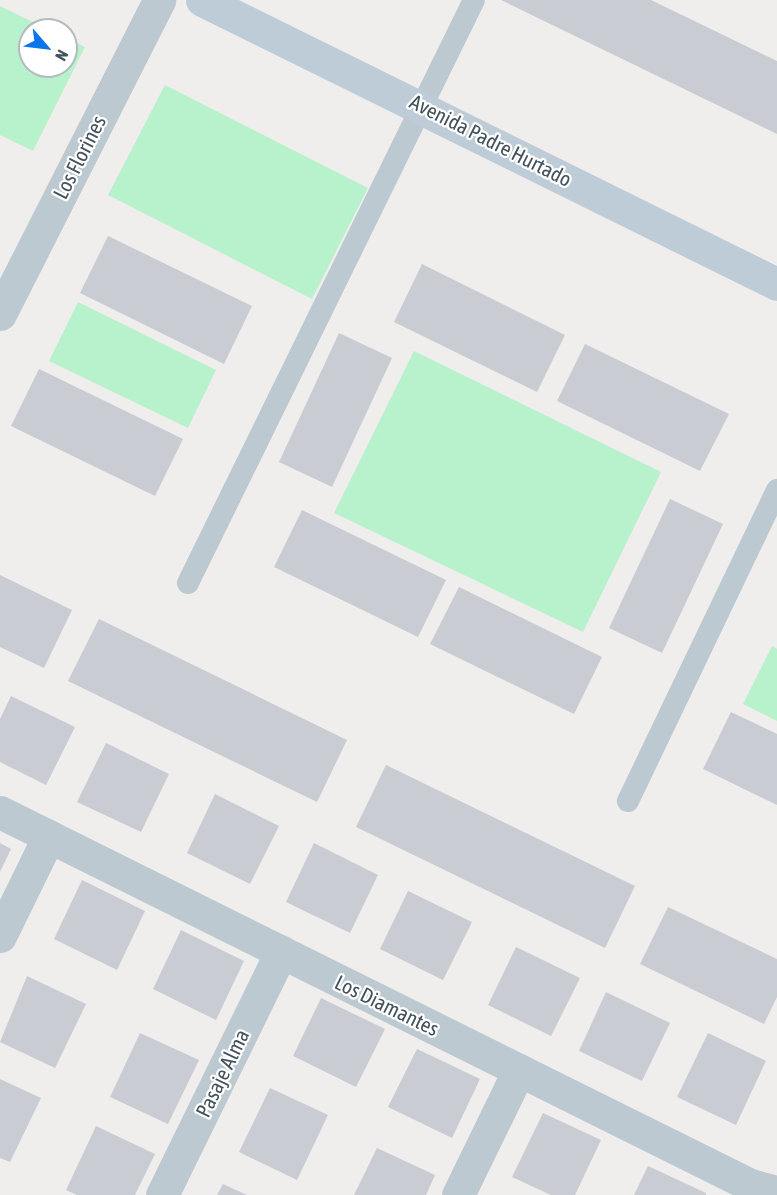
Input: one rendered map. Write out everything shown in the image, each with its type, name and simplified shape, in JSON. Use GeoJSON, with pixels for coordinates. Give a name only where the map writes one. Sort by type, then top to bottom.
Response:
{"type":"FeatureCollection","features":[{"type":"Feature","properties":{"kind":"main road","name":"Avenida Padre Hurtado"},"geometry":{"type":"LineString","coordinates":[[202,0],[422,105],[777,284]]}},
{"type":"Feature","properties":{"kind":"street","name":"Los Florines"},"geometry":{"type":"LineString","coordinates":[[0,314],[159,0]]}},
{"type":"Feature","properties":{"kind":"street","name":"Los Diamantes"},"geometry":{"type":"LineString","coordinates":[[0,812],[750,1185],[777,1192]]}},
{"type":"Feature","properties":{"kind":"street"},"geometry":{"type":"LineString","coordinates":[[0,936],[49,836]]}},
{"type":"Feature","properties":{"kind":"street","name":"Pasaje Alma"},"geometry":{"type":"LineString","coordinates":[[162,1195],[281,952]]}},
{"type":"Feature","properties":{"kind":"street"},"geometry":{"type":"LineString","coordinates":[[458,1195],[519,1070]]}},
{"type":"Feature","properties":{"kind":"lane"},"geometry":{"type":"LineString","coordinates":[[188,583],[474,0]]}},
{"type":"Feature","properties":{"kind":"lane"},"geometry":{"type":"LineString","coordinates":[[628,801],[777,490]]}},
{"type":"Feature","properties":{"kind":"green space"},"geometry":{"type":"Polygon","coordinates":[[[0,6],[24,18],[18,18],[18,78],[70,78],[33,151],[0,135],[0,6]]]}},
{"type":"Feature","properties":{"kind":"green space"},"geometry":{"type":"Polygon","coordinates":[[[78,44],[85,47],[78,61],[78,44]]]}},
{"type":"Feature","properties":{"kind":"green space"},"geometry":{"type":"Polygon","coordinates":[[[165,85],[368,188],[312,299],[108,195],[165,85]]]}},
{"type":"Feature","properties":{"kind":"green space"},"geometry":{"type":"Polygon","coordinates":[[[78,302],[216,370],[188,428],[49,361],[78,302]]]}},
{"type":"Feature","properties":{"kind":"green space"},"geometry":{"type":"Polygon","coordinates":[[[414,351],[661,472],[583,632],[334,513],[414,351]]]}},
{"type":"Feature","properties":{"kind":"green space"},"geometry":{"type":"Polygon","coordinates":[[[772,646],[777,649],[777,721],[743,704],[772,646]]]}},
{"type":"Feature","properties":{"kind":"building"},"geometry":{"type":"Polygon","coordinates":[[[501,0],[651,0],[777,61],[777,134],[501,0]]]}},
{"type":"Feature","properties":{"kind":"building"},"geometry":{"type":"Polygon","coordinates":[[[108,236],[252,306],[224,364],[80,293],[108,236]]]}},
{"type":"Feature","properties":{"kind":"building"},"geometry":{"type":"Polygon","coordinates":[[[422,264],[565,335],[537,392],[394,322],[422,264]]]}},
{"type":"Feature","properties":{"kind":"building"},"geometry":{"type":"Polygon","coordinates":[[[339,333],[392,358],[332,487],[279,462],[339,333]]]}},
{"type":"Feature","properties":{"kind":"building"},"geometry":{"type":"Polygon","coordinates":[[[585,344],[729,414],[700,471],[557,401],[585,344]]]}},
{"type":"Feature","properties":{"kind":"building"},"geometry":{"type":"Polygon","coordinates":[[[39,369],[183,439],[155,496],[11,426],[39,369]]]}},
{"type":"Feature","properties":{"kind":"building"},"geometry":{"type":"Polygon","coordinates":[[[670,499],[723,524],[662,653],[609,628],[670,499]]]}},
{"type":"Feature","properties":{"kind":"building"},"geometry":{"type":"Polygon","coordinates":[[[302,510],[446,580],[418,637],[274,567],[302,510]]]}},
{"type":"Feature","properties":{"kind":"building"},"geometry":{"type":"Polygon","coordinates":[[[0,575],[72,610],[44,668],[0,647],[0,575]]]}},
{"type":"Feature","properties":{"kind":"building"},"geometry":{"type":"Polygon","coordinates":[[[459,587],[602,657],[574,714],[430,644],[459,587]]]}},
{"type":"Feature","properties":{"kind":"building"},"geometry":{"type":"Polygon","coordinates":[[[99,619],[347,740],[317,802],[68,681],[99,619]]]}},
{"type":"Feature","properties":{"kind":"building"},"geometry":{"type":"Polygon","coordinates":[[[11,696],[75,727],[46,785],[0,762],[0,719],[11,696]]]}},
{"type":"Feature","properties":{"kind":"building"},"geometry":{"type":"Polygon","coordinates":[[[731,712],[777,734],[777,805],[703,769],[731,712]]]}},
{"type":"Feature","properties":{"kind":"building"},"geometry":{"type":"Polygon","coordinates":[[[106,743],[169,774],[141,832],[77,802],[106,743]]]}},
{"type":"Feature","properties":{"kind":"building"},"geometry":{"type":"Polygon","coordinates":[[[386,765],[635,886],[605,948],[356,827],[386,765]]]}},
{"type":"Feature","properties":{"kind":"building"},"geometry":{"type":"Polygon","coordinates":[[[215,794],[279,826],[250,884],[187,853],[215,794]]]}},
{"type":"Feature","properties":{"kind":"building"},"geometry":{"type":"Polygon","coordinates":[[[0,843],[11,849],[0,872],[0,843]]]}},
{"type":"Feature","properties":{"kind":"building"},"geometry":{"type":"Polygon","coordinates":[[[314,843],[378,875],[350,933],[286,902],[314,843]]]}},
{"type":"Feature","properties":{"kind":"building"},"geometry":{"type":"Polygon","coordinates":[[[82,880],[145,911],[117,970],[54,939],[82,880]]]}},
{"type":"Feature","properties":{"kind":"building"},"geometry":{"type":"Polygon","coordinates":[[[408,891],[472,922],[443,980],[380,949],[408,891]]]}},
{"type":"Feature","properties":{"kind":"building"},"geometry":{"type":"Polygon","coordinates":[[[668,907],[777,959],[777,997],[764,1024],[640,964],[668,907]]]}},
{"type":"Feature","properties":{"kind":"building"},"geometry":{"type":"Polygon","coordinates":[[[181,930],[244,961],[216,1020],[153,989],[181,930]]]}},
{"type":"Feature","properties":{"kind":"building"},"geometry":{"type":"Polygon","coordinates":[[[516,947],[580,978],[551,1036],[488,1005],[516,947]]]}},
{"type":"Feature","properties":{"kind":"building"},"geometry":{"type":"Polygon","coordinates":[[[27,976],[86,1004],[55,1068],[0,1042],[27,976]]]}},
{"type":"Feature","properties":{"kind":"building"},"geometry":{"type":"Polygon","coordinates":[[[606,992],[670,1023],[642,1081],[579,1051],[606,992]]]}},
{"type":"Feature","properties":{"kind":"building"},"geometry":{"type":"Polygon","coordinates":[[[321,998],[385,1029],[356,1087],[293,1056],[321,998]]]}},
{"type":"Feature","properties":{"kind":"building"},"geometry":{"type":"Polygon","coordinates":[[[140,1033],[199,1060],[168,1124],[110,1097],[140,1033]]]}},
{"type":"Feature","properties":{"kind":"building"},"geometry":{"type":"Polygon","coordinates":[[[708,1033],[766,1061],[736,1125],[677,1097],[708,1033]]]}},
{"type":"Feature","properties":{"kind":"building"},"geometry":{"type":"Polygon","coordinates":[[[417,1049],[480,1079],[452,1138],[388,1107],[417,1049]]]}},
{"type":"Feature","properties":{"kind":"building"},"geometry":{"type":"Polygon","coordinates":[[[0,1079],[41,1098],[10,1162],[0,1158],[0,1079]]]}},
{"type":"Feature","properties":{"kind":"building"},"geometry":{"type":"Polygon","coordinates":[[[270,1088],[328,1115],[297,1180],[239,1152],[270,1088]]]}},
{"type":"Feature","properties":{"kind":"building"},"geometry":{"type":"Polygon","coordinates":[[[543,1113],[601,1140],[575,1195],[551,1195],[512,1177],[543,1113]]]}},
{"type":"Feature","properties":{"kind":"building"},"geometry":{"type":"Polygon","coordinates":[[[96,1126],[155,1154],[135,1195],[77,1195],[66,1190],[96,1126]]]}},
{"type":"Feature","properties":{"kind":"building"},"geometry":{"type":"Polygon","coordinates":[[[377,1148],[435,1175],[426,1195],[354,1195],[377,1148]]]}},
{"type":"Feature","properties":{"kind":"building"},"geometry":{"type":"Polygon","coordinates":[[[648,1166],[706,1193],[706,1195],[634,1195],[648,1166]]]}},
{"type":"Feature","properties":{"kind":"building"},"geometry":{"type":"Polygon","coordinates":[[[223,1184],[247,1195],[217,1195],[223,1184]]]}}]}
